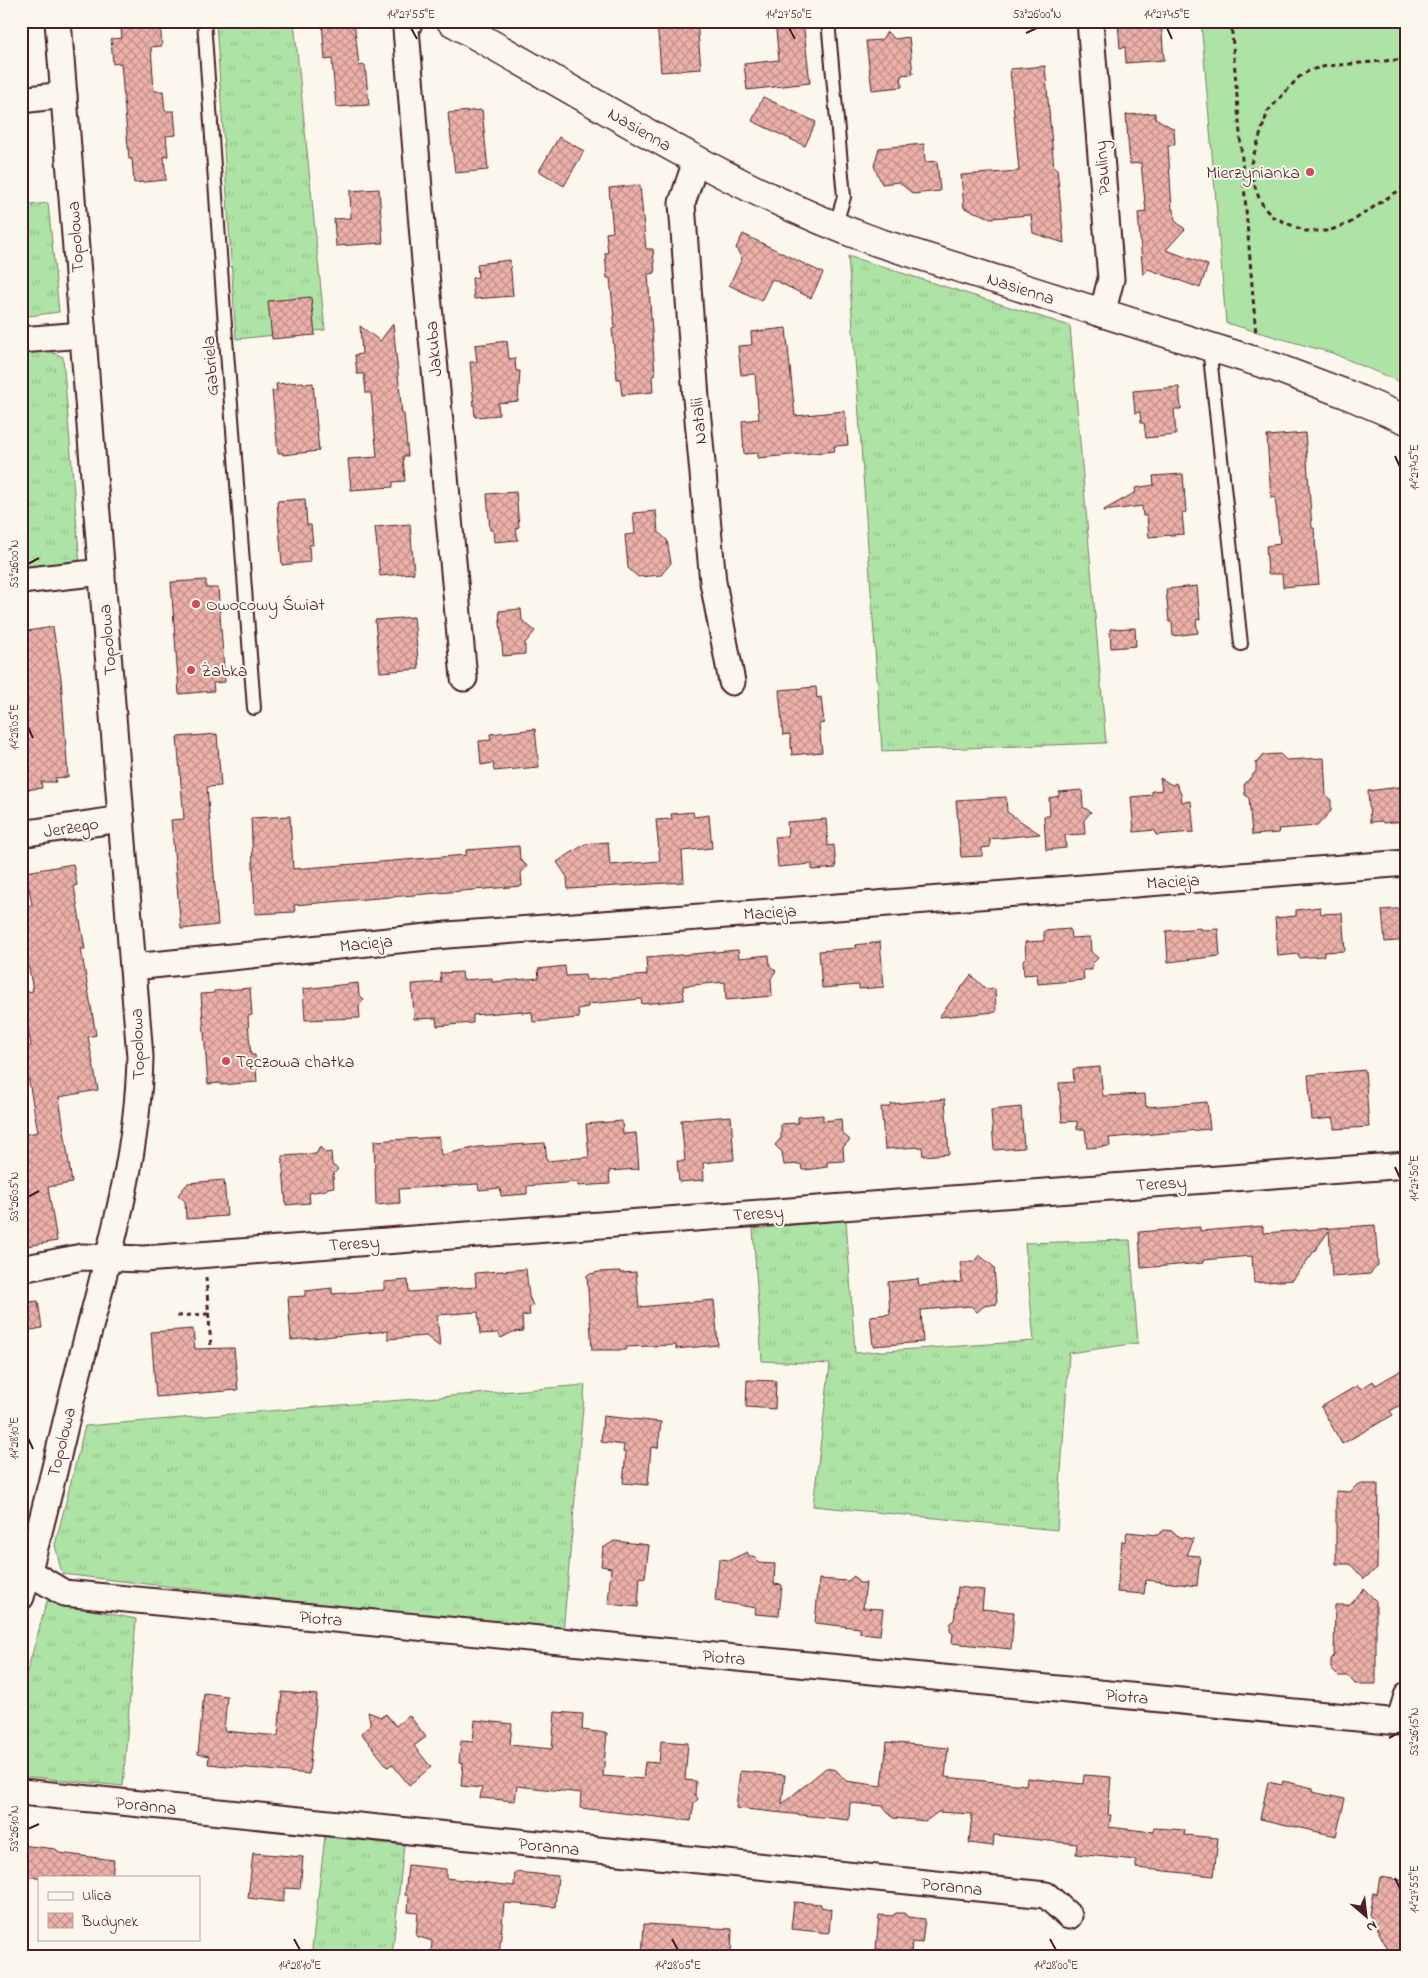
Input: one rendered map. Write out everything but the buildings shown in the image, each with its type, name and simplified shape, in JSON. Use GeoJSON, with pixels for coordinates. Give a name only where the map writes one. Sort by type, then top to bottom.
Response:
{"type":"FeatureCollection","features":[{"type":"Feature","properties":{"kind":"street","name":"Topolowa"},"geometry":{"type":"LineString","coordinates":[[21,1597],[25,1572],[108,1257],[134,1139],[139,1095],[140,1057],[58,21]]}},
{"type":"Feature","properties":{"kind":"street","name":"Jakuba"},"geometry":{"type":"LineString","coordinates":[[410,21],[406,29],[426,274],[464,678]]}},
{"type":"Feature","properties":{"kind":"street","name":"Nasienna"},"geometry":{"type":"LineString","coordinates":[[451,21],[696,161],[792,209],[835,227],[1291,373],[1407,420]]}},
{"type":"Feature","properties":{"kind":"street","name":"Pauliny"},"geometry":{"type":"LineString","coordinates":[[1090,21],[1111,279],[1102,314]]}},
{"type":"Feature","properties":{"kind":"street"},"geometry":{"type":"LineString","coordinates":[[21,100],[64,95]]}},
{"type":"Feature","properties":{"kind":"street","name":"Natalii"},"geometry":{"type":"LineString","coordinates":[[696,161],[682,203],[696,398],[713,582],[732,682]]}},
{"type":"Feature","properties":{"kind":"street"},"geometry":{"type":"LineString","coordinates":[[21,340],[82,335]]}},
{"type":"Feature","properties":{"kind":"street"},"geometry":{"type":"LineString","coordinates":[[21,581],[102,572]]}},
{"type":"Feature","properties":{"kind":"street","name":"Jerzego"},"geometry":{"type":"LineString","coordinates":[[21,834],[121,819]]}},
{"type":"Feature","properties":{"kind":"street","name":"Macieja"},"geometry":{"type":"LineString","coordinates":[[133,967],[447,934],[801,910],[1407,863]]}},
{"type":"Feature","properties":{"kind":"street","name":"Teresy"},"geometry":{"type":"LineString","coordinates":[[108,1257],[144,1259],[1407,1165]]}},
{"type":"Feature","properties":{"kind":"street"},"geometry":{"type":"LineString","coordinates":[[21,1268],[82,1257],[108,1257]]}},
{"type":"Feature","properties":{"kind":"street","name":"Piotra"},"geometry":{"type":"LineString","coordinates":[[25,1572],[64,1594],[1398,1722],[1407,1696]]}},
{"type":"Feature","properties":{"kind":"street","name":"Poranna"},"geometry":{"type":"LineString","coordinates":[[21,1792],[1046,1895],[1069,1916]]}},
{"type":"Feature","properties":{"kind":"lane","name":"Gabriela"},"geometry":{"type":"LineString","coordinates":[[204,21],[254,708]]}},
{"type":"Feature","properties":{"kind":"lane"},"geometry":{"type":"LineString","coordinates":[[828,21],[844,198],[835,227]]}},
{"type":"Feature","properties":{"kind":"lane"},"geometry":{"type":"LineString","coordinates":[[1209,347],[1241,644]]}},
{"type":"Feature","properties":{"kind":"path"},"geometry":{"type":"LineString","coordinates":[[1231,21],[1256,335]]}},
{"type":"Feature","properties":{"kind":"path"},"geometry":{"type":"LineString","coordinates":[[1232,27],[1297,21]]}},
{"type":"Feature","properties":{"kind":"path"},"geometry":{"type":"LineString","coordinates":[[1407,59],[1326,66],[1310,70],[1299,77],[1268,111],[1251,163],[1251,175],[1259,198],[1273,217],[1305,230],[1328,231],[1348,224],[1407,185]]}},
{"type":"Feature","properties":{"kind":"path"},"geometry":{"type":"LineString","coordinates":[[204,1254],[211,1348]]}},
{"type":"Feature","properties":{"kind":"path"},"geometry":{"type":"LineString","coordinates":[[177,1316],[208,1314]]}},
{"type":"Feature","properties":{"kind":"green space"},"geometry":{"type":"Polygon","coordinates":[[[216,21],[294,21],[325,330],[236,339],[216,21]]]}},
{"type":"Feature","properties":{"kind":"green space","name":"Mierzynianka"},"geometry":{"type":"Polygon","coordinates":[[[1201,21],[1407,21],[1407,385],[1332,353],[1226,323],[1201,21]]]}},
{"type":"Feature","properties":{"kind":"green space"},"geometry":{"type":"Polygon","coordinates":[[[48,203],[59,312],[21,317],[21,206],[48,203]]]}},
{"type":"Feature","properties":{"kind":"green space"},"geometry":{"type":"Polygon","coordinates":[[[848,256],[1070,326],[1106,743],[882,751],[848,256]]]}},
{"type":"Feature","properties":{"kind":"green space"},"geometry":{"type":"Polygon","coordinates":[[[44,349],[63,357],[80,565],[21,571],[21,351],[44,349]]]}},
{"type":"Feature","properties":{"kind":"green space"},"geometry":{"type":"Polygon","coordinates":[[[846,1220],[855,1353],[1034,1341],[1025,1243],[1130,1240],[1138,1343],[1069,1353],[1057,1530],[813,1506],[830,1364],[762,1361],[753,1229],[846,1220]]]}},
{"type":"Feature","properties":{"kind":"green space"},"geometry":{"type":"Polygon","coordinates":[[[585,1385],[563,1633],[62,1574],[55,1545],[85,1426],[585,1385]]]}},
{"type":"Feature","properties":{"kind":"green space"},"geometry":{"type":"Polygon","coordinates":[[[47,1601],[136,1619],[123,1786],[21,1776],[21,1693],[47,1601]]]}},
{"type":"Feature","properties":{"kind":"green space"},"geometry":{"type":"Polygon","coordinates":[[[325,1836],[404,1845],[392,1957],[311,1957],[325,1836]]]}},
{"type":"Feature","properties":{"kind":"place","name":"Mierzynianka"},"geometry":{"type":"Point","coordinates":[1310,172]}},
{"type":"Feature","properties":{"kind":"place","name":"Owocowy Świat"},"geometry":{"type":"Point","coordinates":[196,604]}},
{"type":"Feature","properties":{"kind":"place","name":"Żabka"},"geometry":{"type":"Point","coordinates":[191,670]}},
{"type":"Feature","properties":{"kind":"place","name":"Tęczowa chatka"},"geometry":{"type":"Point","coordinates":[226,1061]}}]}
